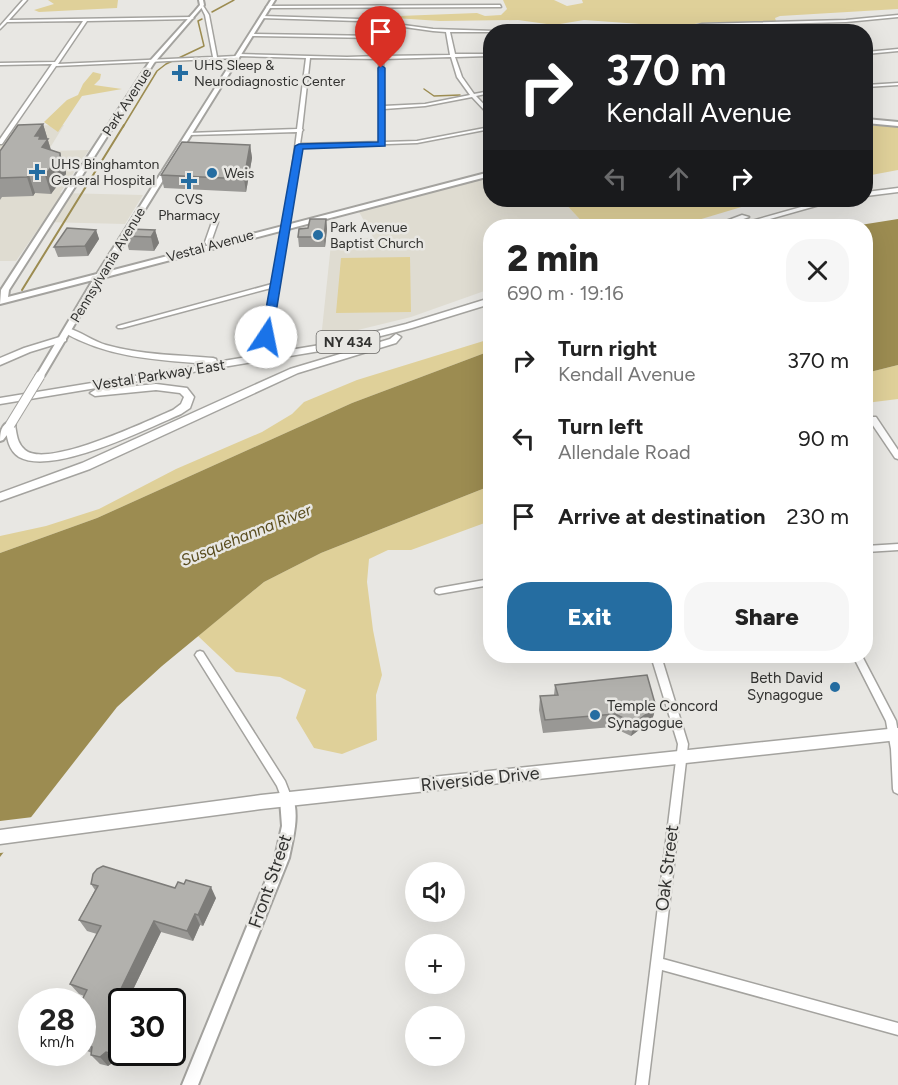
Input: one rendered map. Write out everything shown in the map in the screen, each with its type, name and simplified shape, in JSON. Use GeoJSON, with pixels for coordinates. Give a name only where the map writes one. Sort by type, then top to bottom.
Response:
{"type":"FeatureCollection","features":[{"type":"Feature","properties":{"kind":"main road"},"geometry":{"type":"LineString","coordinates":[[873,189],[898,187]]}},
{"type":"Feature","properties":{"kind":"main road"},"geometry":{"type":"LineString","coordinates":[[873,192],[898,187]]}},
{"type":"Feature","properties":{"kind":"main road"},"geometry":{"type":"LineString","coordinates":[[741,219],[783,207]]}},
{"type":"Feature","properties":{"kind":"main road"},"geometry":{"type":"LineString","coordinates":[[764,219],[807,207]]}},
{"type":"Feature","properties":{"kind":"main road","name":"Vestal Parkway East"},"geometry":{"type":"LineString","coordinates":[[0,401],[256,359],[376,335],[483,303]]}},
{"type":"Feature","properties":{"kind":"main road","name":"Vestal Parkway East"},"geometry":{"type":"LineString","coordinates":[[0,408],[307,357],[396,337],[483,310]]}},
{"type":"Feature","properties":{"kind":"main road"},"geometry":{"type":"LineString","coordinates":[[0,362],[65,335],[125,352],[210,361],[256,359]]}},
{"type":"Feature","properties":{"kind":"main road"},"geometry":{"type":"LineString","coordinates":[[0,497],[78,470],[294,371],[393,341],[396,337]]}},
{"type":"Feature","properties":{"kind":"main road"},"geometry":{"type":"LineString","coordinates":[[10,425],[13,441],[24,453],[41,458],[62,457],[177,412],[186,406],[189,397],[183,390],[167,387],[95,393]]}},
{"type":"Feature","properties":{"kind":"main road","name":"Riverside Drive"},"geometry":{"type":"LineString","coordinates":[[0,837],[287,799],[896,734]]}},
{"type":"Feature","properties":{"kind":"street"},"geometry":{"type":"LineString","coordinates":[[0,28],[26,0]]}},
{"type":"Feature","properties":{"kind":"street","name":"Pennsylvania Avenue"},"geometry":{"type":"LineString","coordinates":[[0,438],[273,0]]}},
{"type":"Feature","properties":{"kind":"street"},"geometry":{"type":"LineString","coordinates":[[396,0],[396,6]]}},
{"type":"Feature","properties":{"kind":"street"},"geometry":{"type":"LineString","coordinates":[[201,3],[207,15],[215,58]]}},
{"type":"Feature","properties":{"kind":"street","name":"Park Avenue"},"geometry":{"type":"LineString","coordinates":[[2,302],[5,290],[152,62],[192,18],[201,3]]}},
{"type":"Feature","properties":{"kind":"street"},"geometry":{"type":"LineString","coordinates":[[268,7],[500,6]]}},
{"type":"Feature","properties":{"kind":"street"},"geometry":{"type":"LineString","coordinates":[[739,24],[846,21],[898,16]]}},
{"type":"Feature","properties":{"kind":"street"},"geometry":{"type":"LineString","coordinates":[[262,17],[359,20],[448,31],[483,31]]}},
{"type":"Feature","properties":{"kind":"street"},"geometry":{"type":"LineString","coordinates":[[6,21],[192,18]]}},
{"type":"Feature","properties":{"kind":"street"},"geometry":{"type":"LineString","coordinates":[[0,143],[86,20]]}},
{"type":"Feature","properties":{"kind":"street"},"geometry":{"type":"LineString","coordinates":[[381,24],[382,144]]}},
{"type":"Feature","properties":{"kind":"street"},"geometry":{"type":"LineString","coordinates":[[448,31],[458,77],[483,106]]}},
{"type":"Feature","properties":{"kind":"street"},"geometry":{"type":"LineString","coordinates":[[251,35],[380,37]]}},
{"type":"Feature","properties":{"kind":"street"},"geometry":{"type":"LineString","coordinates":[[873,52],[898,50]]}},
{"type":"Feature","properties":{"kind":"street"},"geometry":{"type":"LineString","coordinates":[[0,64],[152,62],[237,56],[483,55]]}},
{"type":"Feature","properties":{"kind":"street"},"geometry":{"type":"LineString","coordinates":[[264,343],[299,146],[308,57]]}},
{"type":"Feature","properties":{"kind":"street"},"geometry":{"type":"LineString","coordinates":[[873,86],[898,84]]}},
{"type":"Feature","properties":{"kind":"street"},"geometry":{"type":"LineString","coordinates":[[382,108],[425,105],[483,94]]}},
{"type":"Feature","properties":{"kind":"street"},"geometry":{"type":"LineString","coordinates":[[873,122],[898,124]]}},
{"type":"Feature","properties":{"kind":"street"},"geometry":{"type":"LineString","coordinates":[[299,146],[425,141],[483,129]]}},
{"type":"Feature","properties":{"kind":"street"},"geometry":{"type":"LineString","coordinates":[[189,134],[301,130]]}},
{"type":"Feature","properties":{"kind":"street","name":"Vestal Avenue"},"geometry":{"type":"LineString","coordinates":[[2,302],[483,176]]}},
{"type":"Feature","properties":{"kind":"street"},"geometry":{"type":"LineString","coordinates":[[210,246],[208,242],[214,222]]}},
{"type":"Feature","properties":{"kind":"street"},"geometry":{"type":"LineString","coordinates":[[120,327],[276,285]]}},
{"type":"Feature","properties":{"kind":"street"},"geometry":{"type":"LineString","coordinates":[[873,419],[898,456]]}},
{"type":"Feature","properties":{"kind":"street"},"geometry":{"type":"LineString","coordinates":[[873,549],[898,547]]}},
{"type":"Feature","properties":{"kind":"street"},"geometry":{"type":"LineString","coordinates":[[439,591],[483,583]]}},
{"type":"Feature","properties":{"kind":"street","name":"Front Street"},"geometry":{"type":"LineString","coordinates":[[190,1085],[282,858],[289,826],[287,799],[281,784],[200,655]]}},
{"type":"Feature","properties":{"kind":"street","name":"Oak Street"},"geometry":{"type":"LineString","coordinates":[[642,1085],[681,757],[681,736],[658,663]]}},
{"type":"Feature","properties":{"kind":"street"},"geometry":{"type":"LineString","coordinates":[[862,663],[888,712],[896,734],[898,789]]}},
{"type":"Feature","properties":{"kind":"street"},"geometry":{"type":"LineString","coordinates":[[656,963],[898,1029]]}},
{"type":"Feature","properties":{"kind":"shaded area"},"geometry":{"type":"Polygon","coordinates":[[[48,0],[118,0],[117,8],[39,12],[34,10],[54,4],[48,0]]]}},
{"type":"Feature","properties":{"kind":"shaded area"},"geometry":{"type":"Polygon","coordinates":[[[503,0],[554,0],[567,6],[583,3],[582,0],[898,0],[898,9],[780,16],[775,18],[776,21],[695,24],[641,24],[584,20],[547,24],[518,20],[440,21],[369,17],[374,13],[399,16],[477,13],[485,16],[501,15],[507,9],[503,0]]]}},
{"type":"Feature","properties":{"kind":"shaded area"},"geometry":{"type":"Polygon","coordinates":[[[93,72],[101,74],[100,79],[94,85],[122,89],[82,96],[58,132],[44,122],[67,100],[78,95],[83,84],[93,72]]]}},
{"type":"Feature","properties":{"kind":"shaded area","name":"UHS Binghamton General Hospital"},"geometry":{"type":"Polygon","coordinates":[[[64,125],[48,151],[89,150],[60,193],[143,195],[125,224],[43,222],[16,261],[0,261],[0,137],[10,137],[18,126],[64,125]]]}},
{"type":"Feature","properties":{"kind":"shaded area"},"geometry":{"type":"Polygon","coordinates":[[[873,125],[898,127],[898,170],[873,175],[873,125]]]}},
{"type":"Feature","properties":{"kind":"shaded area"},"geometry":{"type":"Polygon","coordinates":[[[483,179],[483,207],[568,207],[580,219],[483,219],[483,291],[411,317],[321,339],[331,244],[373,237],[358,210],[483,179]]]}},
{"type":"Feature","properties":{"kind":"shaded area"},"geometry":{"type":"Polygon","coordinates":[[[568,207],[742,207],[701,219],[580,219],[568,207]]]}},
{"type":"Feature","properties":{"kind":"shaded area"},"geometry":{"type":"Polygon","coordinates":[[[410,257],[411,312],[336,313],[341,258],[410,257]]]}},
{"type":"Feature","properties":{"kind":"shaded area"},"geometry":{"type":"Polygon","coordinates":[[[483,341],[483,354],[352,403],[97,518],[0,553],[0,536],[46,526],[99,509],[176,469],[262,432],[292,414],[304,402],[357,380],[483,341]]]}},
{"type":"Feature","properties":{"kind":"shaded area"},"geometry":{"type":"Polygon","coordinates":[[[898,365],[898,399],[873,402],[873,371],[898,365]]]}},
{"type":"Feature","properties":{"kind":"shaded area"},"geometry":{"type":"Polygon","coordinates":[[[483,489],[483,524],[411,550],[388,550],[369,559],[367,582],[382,675],[376,695],[377,740],[342,754],[314,748],[296,718],[306,690],[280,677],[236,672],[198,636],[264,582],[321,553],[483,489]]]}},
{"type":"Feature","properties":{"kind":"water"},"geometry":{"type":"Polygon","coordinates":[[[898,219],[898,365],[873,371],[873,223],[898,219]]]}},
{"type":"Feature","properties":{"kind":"water","name":"Susquehanna River"},"geometry":{"type":"Polygon","coordinates":[[[483,354],[483,489],[321,553],[264,582],[162,666],[117,707],[0,857],[0,553],[97,518],[352,403],[483,354]]]}},
{"type":"Feature","properties":{"kind":"pier"},"geometry":{"type":"Polygon","coordinates":[[[33,817],[9,852],[0,853],[0,821],[33,817]]]}},
{"type":"Feature","properties":{"kind":"building"},"geometry":{"type":"Polygon","coordinates":[[[43,124],[35,136],[40,136],[39,139],[48,139],[42,147],[60,153],[45,175],[0,178],[0,151],[18,125],[43,124]]]}},
{"type":"Feature","properties":{"kind":"building"},"geometry":{"type":"Polygon","coordinates":[[[182,142],[250,145],[244,179],[161,175],[182,142]]]}},
{"type":"Feature","properties":{"kind":"building"},"geometry":{"type":"Polygon","coordinates":[[[310,219],[326,219],[324,237],[298,237],[299,229],[308,228],[310,219]]]}},
{"type":"Feature","properties":{"kind":"building"},"geometry":{"type":"Polygon","coordinates":[[[67,228],[96,230],[85,246],[54,247],[67,228]]]}},
{"type":"Feature","properties":{"kind":"building"},"geometry":{"type":"Polygon","coordinates":[[[130,229],[155,230],[151,237],[125,236],[130,229]]]}},
{"type":"Feature","properties":{"kind":"building"},"geometry":{"type":"Polygon","coordinates":[[[647,675],[656,707],[634,723],[615,714],[545,720],[540,696],[558,695],[555,685],[647,675]]]}},
{"type":"Feature","properties":{"kind":"building"},"geometry":{"type":"Polygon","coordinates":[[[103,866],[175,888],[178,882],[184,884],[186,880],[211,887],[198,915],[195,914],[187,931],[154,921],[121,988],[108,988],[108,1053],[100,1057],[96,1056],[96,988],[81,988],[70,984],[101,926],[79,920],[98,886],[91,884],[93,874],[103,866]]]}},
{"type":"Feature","properties":{"kind":"waterway"},"geometry":{"type":"LineString","coordinates":[[212,12],[234,0]]}},
{"type":"Feature","properties":{"kind":"waterway"},"geometry":{"type":"LineString","coordinates":[[123,127],[157,71],[166,64],[204,46],[198,21],[202,19]]}},
{"type":"Feature","properties":{"kind":"waterway"},"geometry":{"type":"LineString","coordinates":[[424,89],[434,96],[460,95]]}},
{"type":"Feature","properties":{"kind":"waterway"},"geometry":{"type":"LineString","coordinates":[[22,290],[124,125]]}},
{"type":"Feature","properties":{"kind":"place","name":"UHS Sleep & Neurodiagnostic Center"},"geometry":{"type":"Point","coordinates":[180,73]}},
{"type":"Feature","properties":{"kind":"place","name":"UHS Binghamton General Hospital"},"geometry":{"type":"Point","coordinates":[37,172]}},
{"type":"Feature","properties":{"kind":"place","name":"Weis"},"geometry":{"type":"Point","coordinates":[212,173]}},
{"type":"Feature","properties":{"kind":"place","name":"CVS Pharmacy"},"geometry":{"type":"Point","coordinates":[189,181]}},
{"type":"Feature","properties":{"kind":"place","name":"Park Avenue Baptist Church"},"geometry":{"type":"Point","coordinates":[318,235]}},
{"type":"Feature","properties":{"kind":"place","name":"Beth David Synagogue"},"geometry":{"type":"Point","coordinates":[835,687]}},
{"type":"Feature","properties":{"kind":"place","name":"Temple Concord Synagogue"},"geometry":{"type":"Point","coordinates":[595,715]}},
{"type":"Feature","properties":{"kind":"route"},"geometry":{"type":"LineString","coordinates":[[266,337],[288,222],[299,146],[382,144],[381,68]]}}]}
